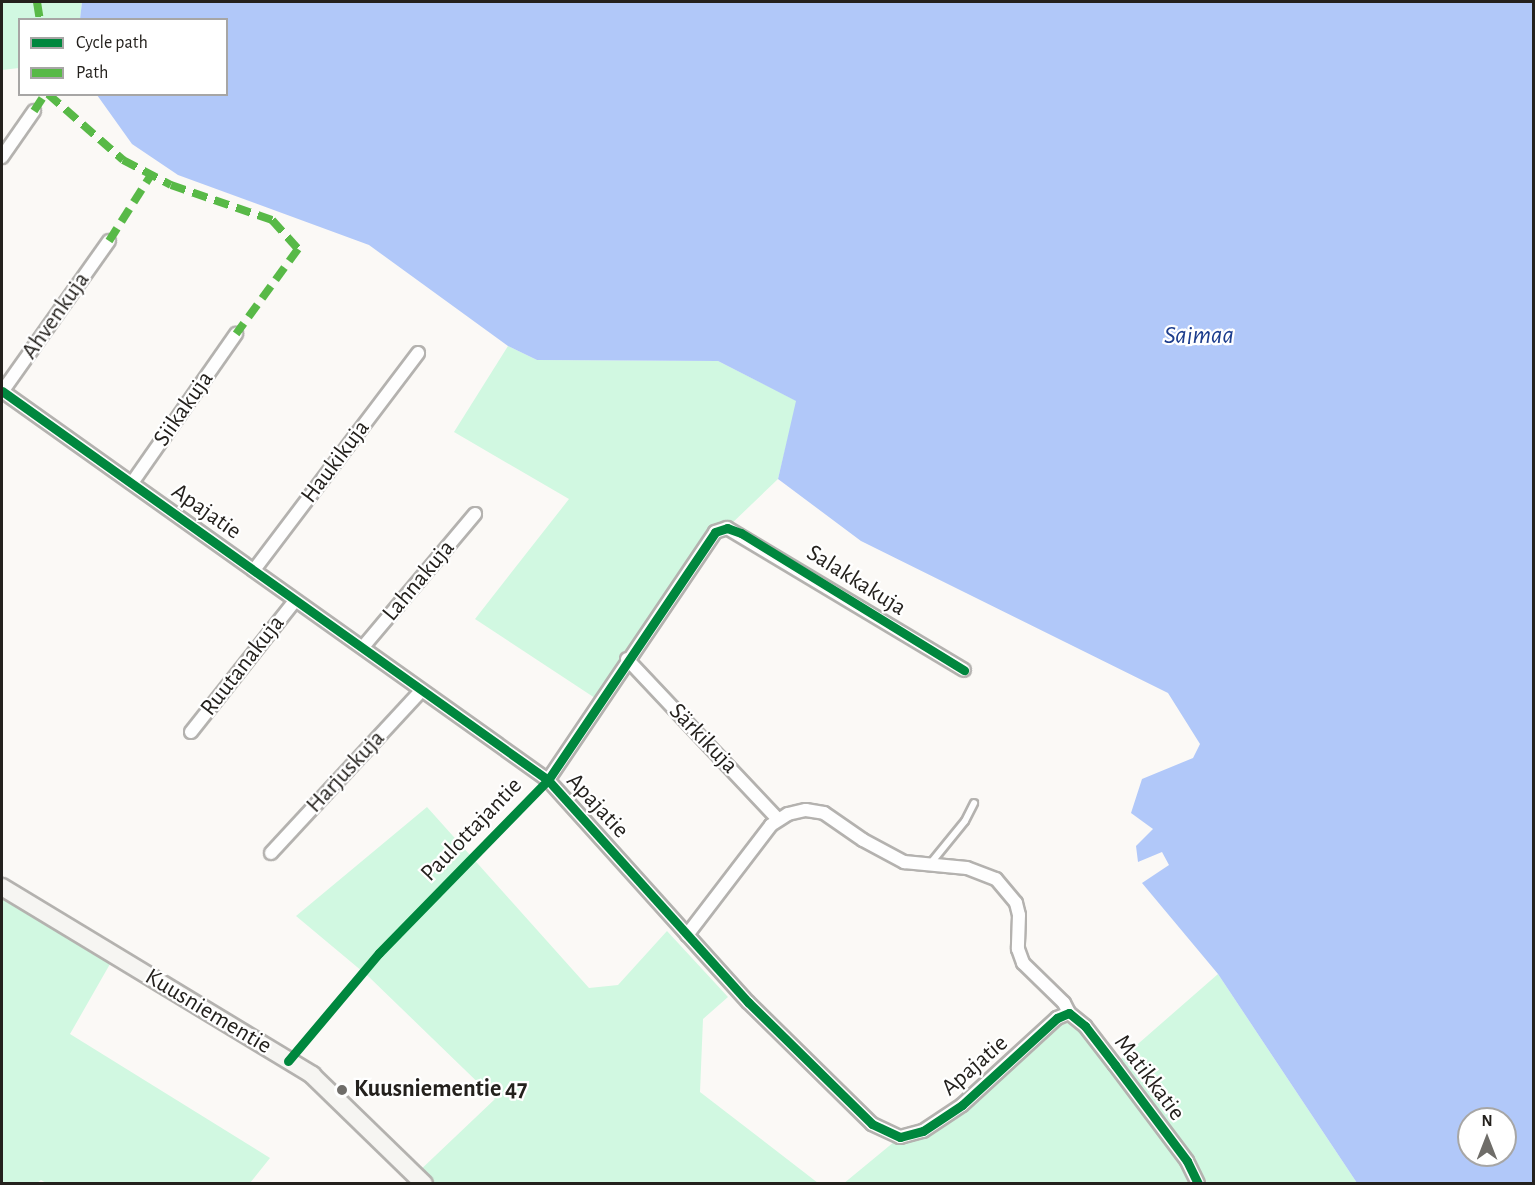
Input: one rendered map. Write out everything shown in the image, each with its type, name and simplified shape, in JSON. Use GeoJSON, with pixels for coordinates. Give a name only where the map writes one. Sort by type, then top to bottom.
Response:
{"type":"FeatureCollection","features":[{"type":"Feature","properties":{"kind":"street"},"geometry":{"type":"LineString","coordinates":[[2,157],[34,111]]}},
{"type":"Feature","properties":{"kind":"street","name":"Ahvenkuja"},"geometry":{"type":"LineString","coordinates":[[2,391],[109,241]]}},
{"type":"Feature","properties":{"kind":"street","name":"Siikakuja"},"geometry":{"type":"LineString","coordinates":[[132,483],[236,334]]}},
{"type":"Feature","properties":{"kind":"street","name":"Haukikuja"},"geometry":{"type":"LineString","coordinates":[[255,570],[418,353]]}},
{"type":"Feature","properties":{"kind":"street","name":"Apajatie"},"geometry":{"type":"LineString","coordinates":[[2,391],[363,647],[420,692],[548,780],[687,935],[872,1124],[900,1137],[923,1131],[962,1105],[1063,1016]]}},
{"type":"Feature","properties":{"kind":"street","name":"Lahnakuja"},"geometry":{"type":"LineString","coordinates":[[363,647],[475,514]]}},
{"type":"Feature","properties":{"kind":"street","name":"Paulottajantie"},"geometry":{"type":"LineString","coordinates":[[548,780],[627,659],[715,532],[727,528]]}},
{"type":"Feature","properties":{"kind":"street","name":"Salakkakuja"},"geometry":{"type":"LineString","coordinates":[[727,528],[964,670]]}},
{"type":"Feature","properties":{"kind":"street","name":"Ruutanakuja"},"geometry":{"type":"LineString","coordinates":[[191,732],[295,600]]}},
{"type":"Feature","properties":{"kind":"street","name":"Särkikuja"},"geometry":{"type":"LineString","coordinates":[[627,659],[778,819]]}},
{"type":"Feature","properties":{"kind":"street","name":"Harjuskuja"},"geometry":{"type":"LineString","coordinates":[[272,853],[420,692]]}},
{"type":"Feature","properties":{"kind":"street","name":"Matikkatie"},"geometry":{"type":"LineString","coordinates":[[778,819],[806,810],[824,813],[883,852],[928,866],[983,872],[1008,890],[1019,915],[1018,948],[1023,963],[1064,1003],[1063,1016],[1085,1026],[1187,1161],[1198,1184]]}},
{"type":"Feature","properties":{"kind":"street"},"geometry":{"type":"LineString","coordinates":[[687,935],[778,819]]}},
{"type":"Feature","properties":{"kind":"street","name":"Kuusniementie"},"geometry":{"type":"LineString","coordinates":[[2,887],[312,1075],[415,1181]]}},
{"type":"Feature","properties":{"kind":"lane"},"geometry":{"type":"LineString","coordinates":[[928,866],[965,821],[974,804]]}},
{"type":"Feature","properties":{"kind":"green space"},"geometry":{"type":"Polygon","coordinates":[[[2,2],[82,2],[80,18],[18,18],[18,68],[2,70],[2,2]]]}},
{"type":"Feature","properties":{"kind":"green space"},"geometry":{"type":"Polygon","coordinates":[[[508,346],[537,360],[718,361],[797,401],[778,479],[727,528],[715,532],[598,700],[475,619],[569,499],[454,432],[508,346]]]}},
{"type":"Feature","properties":{"kind":"green space"},"geometry":{"type":"Polygon","coordinates":[[[427,807],[589,988],[618,985],[667,931],[728,997],[703,1019],[700,1092],[818,1183],[424,1183],[415,1175],[495,1099],[369,977],[296,916],[427,807]]]}},
{"type":"Feature","properties":{"kind":"green space"},"geometry":{"type":"Polygon","coordinates":[[[2,895],[110,964],[70,1034],[270,1158],[250,1183],[48,1184],[41,1180],[37,1183],[2,1183],[2,895]]]}},
{"type":"Feature","properties":{"kind":"green space"},"geometry":{"type":"Polygon","coordinates":[[[1218,974],[1357,1183],[843,1184],[900,1137],[923,1131],[1069,1013],[1115,1064],[1218,974]]]}},
{"type":"Feature","properties":{"kind":"water","name":"Saimaa"},"geometry":{"type":"Polygon","coordinates":[[[82,2],[1533,2],[1533,1183],[1357,1183],[1218,974],[1142,883],[1169,865],[1162,852],[1138,862],[1136,846],[1153,829],[1131,813],[1142,779],[1193,758],[1200,744],[1168,693],[861,541],[778,479],[796,401],[718,361],[537,360],[508,346],[369,245],[178,175],[132,144],[98,96],[228,96],[228,18],[80,18],[82,2]]]}},
{"type":"Feature","properties":{"kind":"marked path"},"geometry":{"type":"LineString","coordinates":[[37,2],[40,18]]}},
{"type":"Feature","properties":{"kind":"marked path"},"geometry":{"type":"LineString","coordinates":[[34,111],[44,96]]}},
{"type":"Feature","properties":{"kind":"marked path"},"geometry":{"type":"LineString","coordinates":[[50,96],[123,160],[171,185],[272,220],[298,249],[236,334]]}},
{"type":"Feature","properties":{"kind":"marked path"},"geometry":{"type":"LineString","coordinates":[[109,241],[151,175]]}},
{"type":"Feature","properties":{"kind":"cycle path"},"geometry":{"type":"LineString","coordinates":[[2,391],[548,780],[748,1002],[872,1124],[900,1137],[923,1131],[962,1105],[1057,1018],[1069,1013],[1085,1026],[1115,1065],[1187,1161],[1198,1184]]}},
{"type":"Feature","properties":{"kind":"cycle path"},"geometry":{"type":"LineString","coordinates":[[288,1061],[379,953],[548,780],[715,532],[727,528],[741,533],[964,670]]}},
{"type":"Feature","properties":{"kind":"place","name":"Kuusniementie 47"},"geometry":{"type":"Point","coordinates":[342,1090]}}]}
